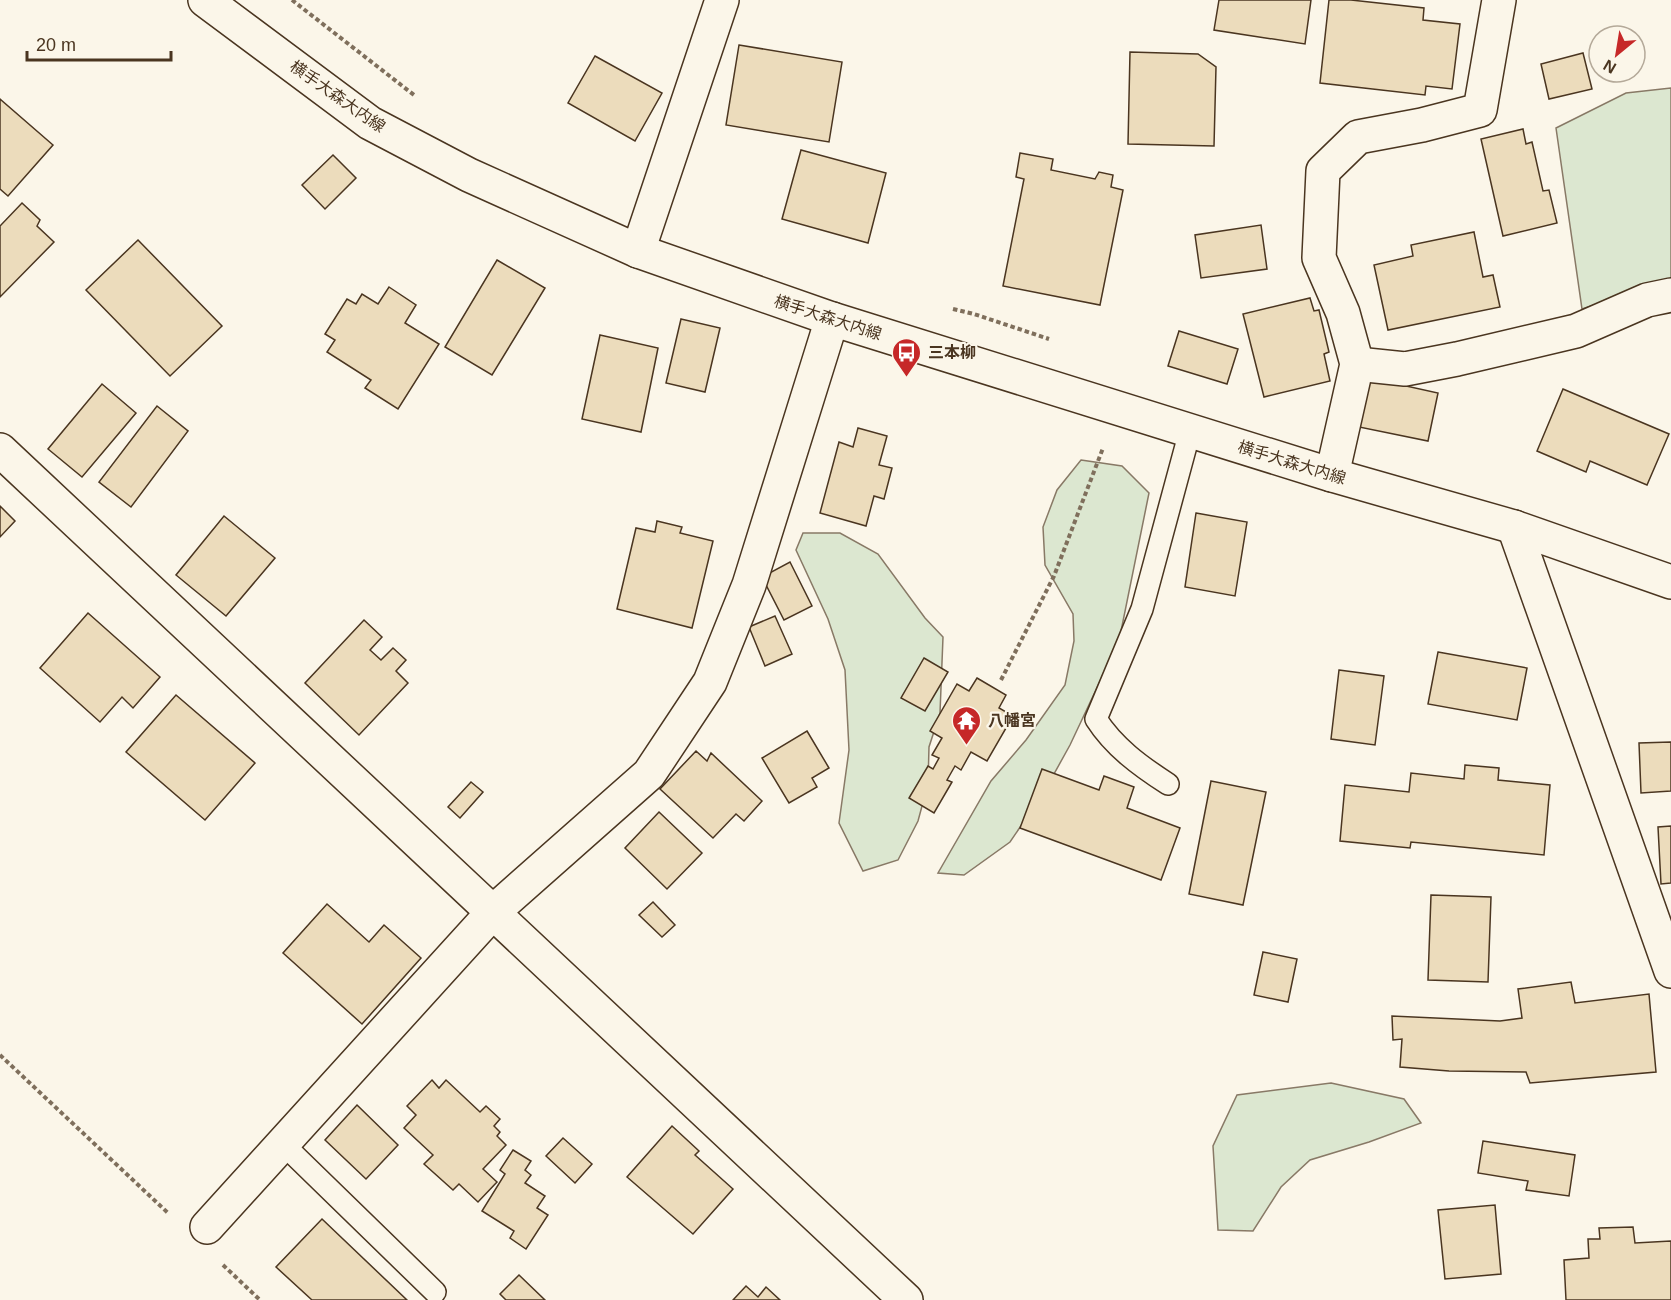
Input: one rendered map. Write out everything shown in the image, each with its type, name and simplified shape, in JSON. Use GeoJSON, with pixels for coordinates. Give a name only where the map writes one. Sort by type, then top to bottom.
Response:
{"type":"FeatureCollection","features":[{"type":"Feature","properties":{"kind":"street","name":"横手大森大内線"},"geometry":{"type":"LineString","coordinates":[[205,0],[370,123],[469,175],[638,251],[832,319],[1332,475],[1514,527],[1671,582]]}},
{"type":"Feature","properties":{"kind":"street"},"geometry":{"type":"LineString","coordinates":[[638,251],[722,0]]}},
{"type":"Feature","properties":{"kind":"street"},"geometry":{"type":"LineString","coordinates":[[1332,475],[1357,364],[1343,313],[1319,258],[1323,171],[1358,137],[1422,125],[1480,110],[1500,0]]}},
{"type":"Feature","properties":{"kind":"street"},"geometry":{"type":"LineString","coordinates":[[1357,364],[1405,369],[1457,358],[1576,331],[1647,300],[1671,295]]}},
{"type":"Feature","properties":{"kind":"street"},"geometry":{"type":"LineString","coordinates":[[207,1227],[494,911],[649,774],[710,682],[749,585],[832,319]]}},
{"type":"Feature","properties":{"kind":"street"},"geometry":{"type":"LineString","coordinates":[[0,450],[906,1300]]}},
{"type":"Feature","properties":{"kind":"street"},"geometry":{"type":"LineString","coordinates":[[1514,527],[1671,971]]}},
{"type":"Feature","properties":{"kind":"lane"},"geometry":{"type":"LineString","coordinates":[[1168,784],[1139,765],[1107,736],[1096,719],[1142,609],[1190,431]]}},
{"type":"Feature","properties":{"kind":"lane"},"geometry":{"type":"LineString","coordinates":[[283,1144],[435,1292]]}},
{"type":"Feature","properties":{"kind":"path"},"geometry":{"type":"LineString","coordinates":[[292,0],[414,96]]}},
{"type":"Feature","properties":{"kind":"path"},"geometry":{"type":"LineString","coordinates":[[952,309],[1017,328],[1059,344]]}},
{"type":"Feature","properties":{"kind":"path"},"geometry":{"type":"LineString","coordinates":[[1001,680],[1054,576],[1118,408]]}},
{"type":"Feature","properties":{"kind":"path"},"geometry":{"type":"LineString","coordinates":[[0,1055],[170,1216]]}},
{"type":"Feature","properties":{"kind":"path"},"geometry":{"type":"LineString","coordinates":[[220,1262],[260,1300]]}},
{"type":"Feature","properties":{"kind":"green space"},"geometry":{"type":"Polygon","coordinates":[[[1671,88],[1671,280],[1582,309],[1556,128],[1626,93],[1671,88]]]}},
{"type":"Feature","properties":{"kind":"green space"},"geometry":{"type":"Polygon","coordinates":[[[1081,460],[1122,466],[1149,493],[1119,641],[1070,745],[1044,792],[1010,842],[964,875],[938,873],[991,781],[1026,740],[1065,685],[1074,641],[1073,614],[1045,565],[1043,527],[1057,490],[1081,460]]]}},
{"type":"Feature","properties":{"kind":"green space"},"geometry":{"type":"Polygon","coordinates":[[[803,533],[840,533],[878,554],[925,618],[943,637],[940,713],[929,747],[928,784],[918,821],[898,860],[863,871],[839,823],[849,750],[845,670],[828,619],[796,550],[803,533]]]}},
{"type":"Feature","properties":{"kind":"green space"},"geometry":{"type":"Polygon","coordinates":[[[1331,1083],[1404,1099],[1421,1123],[1310,1160],[1281,1187],[1253,1231],[1218,1230],[1213,1146],[1237,1095],[1331,1083]]]}},
{"type":"Feature","properties":{"kind":"building"},"geometry":{"type":"Polygon","coordinates":[[[1219,0],[1311,0],[1305,44],[1214,30],[1219,0]]]}},
{"type":"Feature","properties":{"kind":"building"},"geometry":{"type":"Polygon","coordinates":[[[1329,0],[1351,0],[1424,8],[1423,20],[1460,24],[1452,89],[1426,86],[1425,95],[1320,83],[1329,0]]]}},
{"type":"Feature","properties":{"kind":"building"},"geometry":{"type":"Polygon","coordinates":[[[739,45],[842,62],[829,142],[726,125],[739,45]]]}},
{"type":"Feature","properties":{"kind":"building"},"geometry":{"type":"Polygon","coordinates":[[[1130,52],[1198,54],[1216,67],[1214,146],[1128,144],[1130,52]]]}},
{"type":"Feature","properties":{"kind":"building"},"geometry":{"type":"Polygon","coordinates":[[[1583,53],[1587,69],[1587,84],[1591,84],[1592,89],[1549,99],[1541,64],[1583,53]]]}},
{"type":"Feature","properties":{"kind":"building"},"geometry":{"type":"Polygon","coordinates":[[[595,56],[662,93],[635,141],[568,103],[595,56]]]}},
{"type":"Feature","properties":{"kind":"building"},"geometry":{"type":"Polygon","coordinates":[[[0,99],[53,145],[8,196],[0,189],[0,99]]]}},
{"type":"Feature","properties":{"kind":"building"},"geometry":{"type":"Polygon","coordinates":[[[1523,129],[1526,144],[1532,142],[1543,191],[1549,190],[1557,223],[1503,236],[1481,139],[1523,129]]]}},
{"type":"Feature","properties":{"kind":"building"},"geometry":{"type":"Polygon","coordinates":[[[801,150],[886,173],[868,243],[782,219],[801,150]]]}},
{"type":"Feature","properties":{"kind":"building"},"geometry":{"type":"Polygon","coordinates":[[[1020,153],[1053,159],[1051,170],[1095,179],[1099,172],[1113,175],[1111,187],[1123,190],[1100,305],[1003,286],[1024,179],[1016,177],[1020,153]]]}},
{"type":"Feature","properties":{"kind":"building"},"geometry":{"type":"Polygon","coordinates":[[[333,155],[356,178],[325,209],[302,185],[333,155]]]}},
{"type":"Feature","properties":{"kind":"building"},"geometry":{"type":"Polygon","coordinates":[[[22,203],[40,220],[37,226],[54,242],[0,297],[0,226],[22,203]]]}},
{"type":"Feature","properties":{"kind":"building"},"geometry":{"type":"Polygon","coordinates":[[[1261,225],[1267,269],[1201,278],[1195,235],[1261,225]]]}},
{"type":"Feature","properties":{"kind":"building"},"geometry":{"type":"Polygon","coordinates":[[[1474,232],[1483,277],[1493,275],[1500,307],[1388,330],[1374,265],[1413,256],[1411,245],[1474,232]]]}},
{"type":"Feature","properties":{"kind":"building"},"geometry":{"type":"Polygon","coordinates":[[[138,240],[222,326],[170,376],[86,290],[138,240]]]}},
{"type":"Feature","properties":{"kind":"building"},"geometry":{"type":"Polygon","coordinates":[[[497,260],[545,288],[492,375],[445,347],[497,260]]]}},
{"type":"Feature","properties":{"kind":"building"},"geometry":{"type":"Polygon","coordinates":[[[389,287],[416,305],[405,323],[439,344],[398,409],[365,388],[371,380],[327,352],[335,340],[325,334],[347,299],[356,304],[362,294],[378,304],[389,287]]]}},
{"type":"Feature","properties":{"kind":"building"},"geometry":{"type":"Polygon","coordinates":[[[1310,298],[1314,311],[1319,310],[1329,352],[1324,354],[1330,381],[1264,397],[1243,314],[1310,298]]]}},
{"type":"Feature","properties":{"kind":"building"},"geometry":{"type":"Polygon","coordinates":[[[681,319],[720,328],[705,392],[666,383],[681,319]]]}},
{"type":"Feature","properties":{"kind":"building"},"geometry":{"type":"Polygon","coordinates":[[[1179,331],[1238,349],[1227,384],[1168,366],[1179,331]]]}},
{"type":"Feature","properties":{"kind":"building"},"geometry":{"type":"Polygon","coordinates":[[[600,335],[658,348],[641,432],[582,419],[600,335]]]}},
{"type":"Feature","properties":{"kind":"building"},"geometry":{"type":"Polygon","coordinates":[[[1370,378],[1438,393],[1428,441],[1359,427],[1370,378]]]}},
{"type":"Feature","properties":{"kind":"building"},"geometry":{"type":"Polygon","coordinates":[[[102,384],[136,413],[82,477],[48,449],[102,384]]]}},
{"type":"Feature","properties":{"kind":"building"},"geometry":{"type":"Polygon","coordinates":[[[1563,389],[1669,434],[1647,485],[1590,461],[1586,472],[1537,451],[1563,389]]]}},
{"type":"Feature","properties":{"kind":"building"},"geometry":{"type":"Polygon","coordinates":[[[157,406],[188,431],[131,507],[99,482],[157,406]]]}},
{"type":"Feature","properties":{"kind":"building"},"geometry":{"type":"Polygon","coordinates":[[[858,428],[887,436],[879,465],[892,468],[884,499],[874,496],[866,526],[820,513],[839,442],[853,447],[858,428]]]}},
{"type":"Feature","properties":{"kind":"building"},"geometry":{"type":"Polygon","coordinates":[[[0,506],[15,521],[0,537],[0,506]]]}},
{"type":"Feature","properties":{"kind":"building"},"geometry":{"type":"Polygon","coordinates":[[[1196,513],[1247,522],[1235,596],[1185,587],[1196,513]]]}},
{"type":"Feature","properties":{"kind":"building"},"geometry":{"type":"Polygon","coordinates":[[[224,516],[275,558],[226,616],[176,575],[224,516]]]}},
{"type":"Feature","properties":{"kind":"building"},"geometry":{"type":"Polygon","coordinates":[[[657,521],[682,527],[680,533],[713,541],[692,628],[617,609],[636,528],[655,532],[657,521]]]}},
{"type":"Feature","properties":{"kind":"building"},"geometry":{"type":"Polygon","coordinates":[[[790,562],[812,606],[784,620],[762,577],[790,562]]]}},
{"type":"Feature","properties":{"kind":"building"},"geometry":{"type":"Polygon","coordinates":[[[88,613],[160,677],[133,708],[122,697],[100,722],[40,668],[88,613]]]}},
{"type":"Feature","properties":{"kind":"building"},"geometry":{"type":"Polygon","coordinates":[[[775,616],[792,654],[765,666],[749,627],[775,616]]]}},
{"type":"Feature","properties":{"kind":"building"},"geometry":{"type":"Polygon","coordinates":[[[364,620],[382,637],[370,650],[381,660],[393,648],[406,660],[396,671],[408,683],[359,735],[305,683],[364,620]]]}},
{"type":"Feature","properties":{"kind":"building"},"geometry":{"type":"Polygon","coordinates":[[[1438,652],[1527,668],[1517,720],[1428,704],[1438,652]]]}},
{"type":"Feature","properties":{"kind":"building"},"geometry":{"type":"Polygon","coordinates":[[[924,658],[948,672],[925,711],[901,698],[924,658]]]}},
{"type":"Feature","properties":{"kind":"building"},"geometry":{"type":"Polygon","coordinates":[[[1339,670],[1384,676],[1375,745],[1331,739],[1339,670]]]}},
{"type":"Feature","properties":{"kind":"building","name":"八幡宮"},"geometry":{"type":"Polygon","coordinates":[[[977,678],[1006,695],[999,708],[1013,716],[987,761],[971,752],[961,770],[955,766],[947,780],[952,782],[934,813],[909,798],[928,766],[933,769],[939,758],[932,755],[942,738],[930,731],[957,684],[969,691],[977,678]]]}},
{"type":"Feature","properties":{"kind":"building"},"geometry":{"type":"Polygon","coordinates":[[[176,695],[255,763],[205,820],[126,752],[176,695]]]}},
{"type":"Feature","properties":{"kind":"building"},"geometry":{"type":"Polygon","coordinates":[[[807,731],[829,768],[812,778],[817,787],[789,803],[762,758],[807,731]]]}},
{"type":"Feature","properties":{"kind":"building"},"geometry":{"type":"Polygon","coordinates":[[[1671,742],[1671,791],[1641,793],[1639,743],[1671,742]]]}},
{"type":"Feature","properties":{"kind":"building"},"geometry":{"type":"Polygon","coordinates":[[[696,751],[707,761],[711,753],[762,801],[744,821],[736,814],[713,838],[660,789],[696,751]]]}},
{"type":"Feature","properties":{"kind":"building"},"geometry":{"type":"Polygon","coordinates":[[[1465,765],[1499,768],[1498,780],[1550,785],[1544,855],[1411,842],[1410,848],[1340,841],[1345,785],[1409,792],[1411,773],[1464,779],[1465,765]]]}},
{"type":"Feature","properties":{"kind":"building"},"geometry":{"type":"Polygon","coordinates":[[[1042,769],[1099,790],[1104,776],[1134,787],[1127,808],[1180,828],[1161,880],[1020,828],[1042,769]]]}},
{"type":"Feature","properties":{"kind":"building"},"geometry":{"type":"Polygon","coordinates":[[[1211,781],[1266,792],[1243,905],[1189,894],[1211,781]]]}},
{"type":"Feature","properties":{"kind":"building"},"geometry":{"type":"Polygon","coordinates":[[[471,782],[483,792],[460,818],[448,807],[471,782]]]}},
{"type":"Feature","properties":{"kind":"building"},"geometry":{"type":"Polygon","coordinates":[[[659,812],[702,853],[667,889],[625,848],[659,812]]]}},
{"type":"Feature","properties":{"kind":"building"},"geometry":{"type":"Polygon","coordinates":[[[1671,826],[1671,883],[1661,884],[1658,827],[1671,826]]]}},
{"type":"Feature","properties":{"kind":"building"},"geometry":{"type":"Polygon","coordinates":[[[1431,895],[1491,897],[1488,982],[1428,980],[1431,895]]]}},
{"type":"Feature","properties":{"kind":"building"},"geometry":{"type":"Polygon","coordinates":[[[653,902],[675,925],[662,937],[639,915],[653,902]]]}},
{"type":"Feature","properties":{"kind":"building"},"geometry":{"type":"Polygon","coordinates":[[[327,904],[369,942],[384,925],[421,958],[362,1024],[283,953],[327,904]]]}},
{"type":"Feature","properties":{"kind":"building"},"geometry":{"type":"Polygon","coordinates":[[[1263,952],[1297,959],[1288,1002],[1254,995],[1263,952]]]}},
{"type":"Feature","properties":{"kind":"building"},"geometry":{"type":"Polygon","coordinates":[[[1571,982],[1575,1003],[1649,994],[1656,1072],[1530,1083],[1526,1072],[1449,1071],[1400,1067],[1402,1039],[1393,1040],[1392,1016],[1500,1021],[1522,1018],[1518,989],[1571,982]]]}},
{"type":"Feature","properties":{"kind":"building"},"geometry":{"type":"Polygon","coordinates":[[[432,1080],[439,1088],[446,1080],[480,1112],[486,1106],[500,1119],[494,1126],[500,1132],[497,1136],[506,1145],[483,1169],[497,1182],[478,1202],[459,1184],[453,1190],[424,1164],[433,1155],[404,1128],[416,1115],[407,1106],[432,1080]]]}},
{"type":"Feature","properties":{"kind":"building"},"geometry":{"type":"Polygon","coordinates":[[[357,1105],[398,1145],[366,1179],[325,1140],[357,1105]]]}},
{"type":"Feature","properties":{"kind":"building"},"geometry":{"type":"Polygon","coordinates":[[[672,1126],[699,1151],[695,1155],[733,1189],[693,1234],[627,1177],[672,1126]]]}},
{"type":"Feature","properties":{"kind":"building"},"geometry":{"type":"Polygon","coordinates":[[[563,1138],[592,1164],[575,1183],[546,1156],[563,1138]]]}},
{"type":"Feature","properties":{"kind":"building"},"geometry":{"type":"Polygon","coordinates":[[[1483,1141],[1575,1155],[1569,1196],[1526,1190],[1528,1181],[1478,1173],[1483,1141]]]}},
{"type":"Feature","properties":{"kind":"building"},"geometry":{"type":"Polygon","coordinates":[[[513,1150],[531,1161],[525,1170],[531,1175],[525,1183],[545,1196],[537,1208],[548,1215],[526,1249],[510,1238],[514,1231],[482,1211],[505,1174],[500,1170],[513,1150]]]}},
{"type":"Feature","properties":{"kind":"building"},"geometry":{"type":"Polygon","coordinates":[[[1495,1205],[1501,1274],[1445,1279],[1438,1210],[1495,1205]]]}},
{"type":"Feature","properties":{"kind":"building"},"geometry":{"type":"Polygon","coordinates":[[[322,1219],[407,1300],[312,1300],[276,1267],[322,1219]]]}},
{"type":"Feature","properties":{"kind":"building"},"geometry":{"type":"Polygon","coordinates":[[[1633,1227],[1635,1243],[1671,1241],[1671,1300],[1566,1300],[1564,1260],[1589,1258],[1588,1239],[1600,1239],[1599,1228],[1633,1227]]]}},
{"type":"Feature","properties":{"kind":"building"},"geometry":{"type":"Polygon","coordinates":[[[519,1275],[545,1300],[506,1300],[500,1294],[519,1275]]]}},
{"type":"Feature","properties":{"kind":"building"},"geometry":{"type":"Polygon","coordinates":[[[746,1286],[758,1297],[766,1287],[780,1300],[733,1300],[746,1286]]]}},
{"type":"Feature","properties":{"kind":"place","name":"三本柳"},"geometry":{"type":"Point","coordinates":[907,378]}},
{"type":"Feature","properties":{"kind":"place","name":"八幡宮"},"geometry":{"type":"Point","coordinates":[967,746]}}]}
